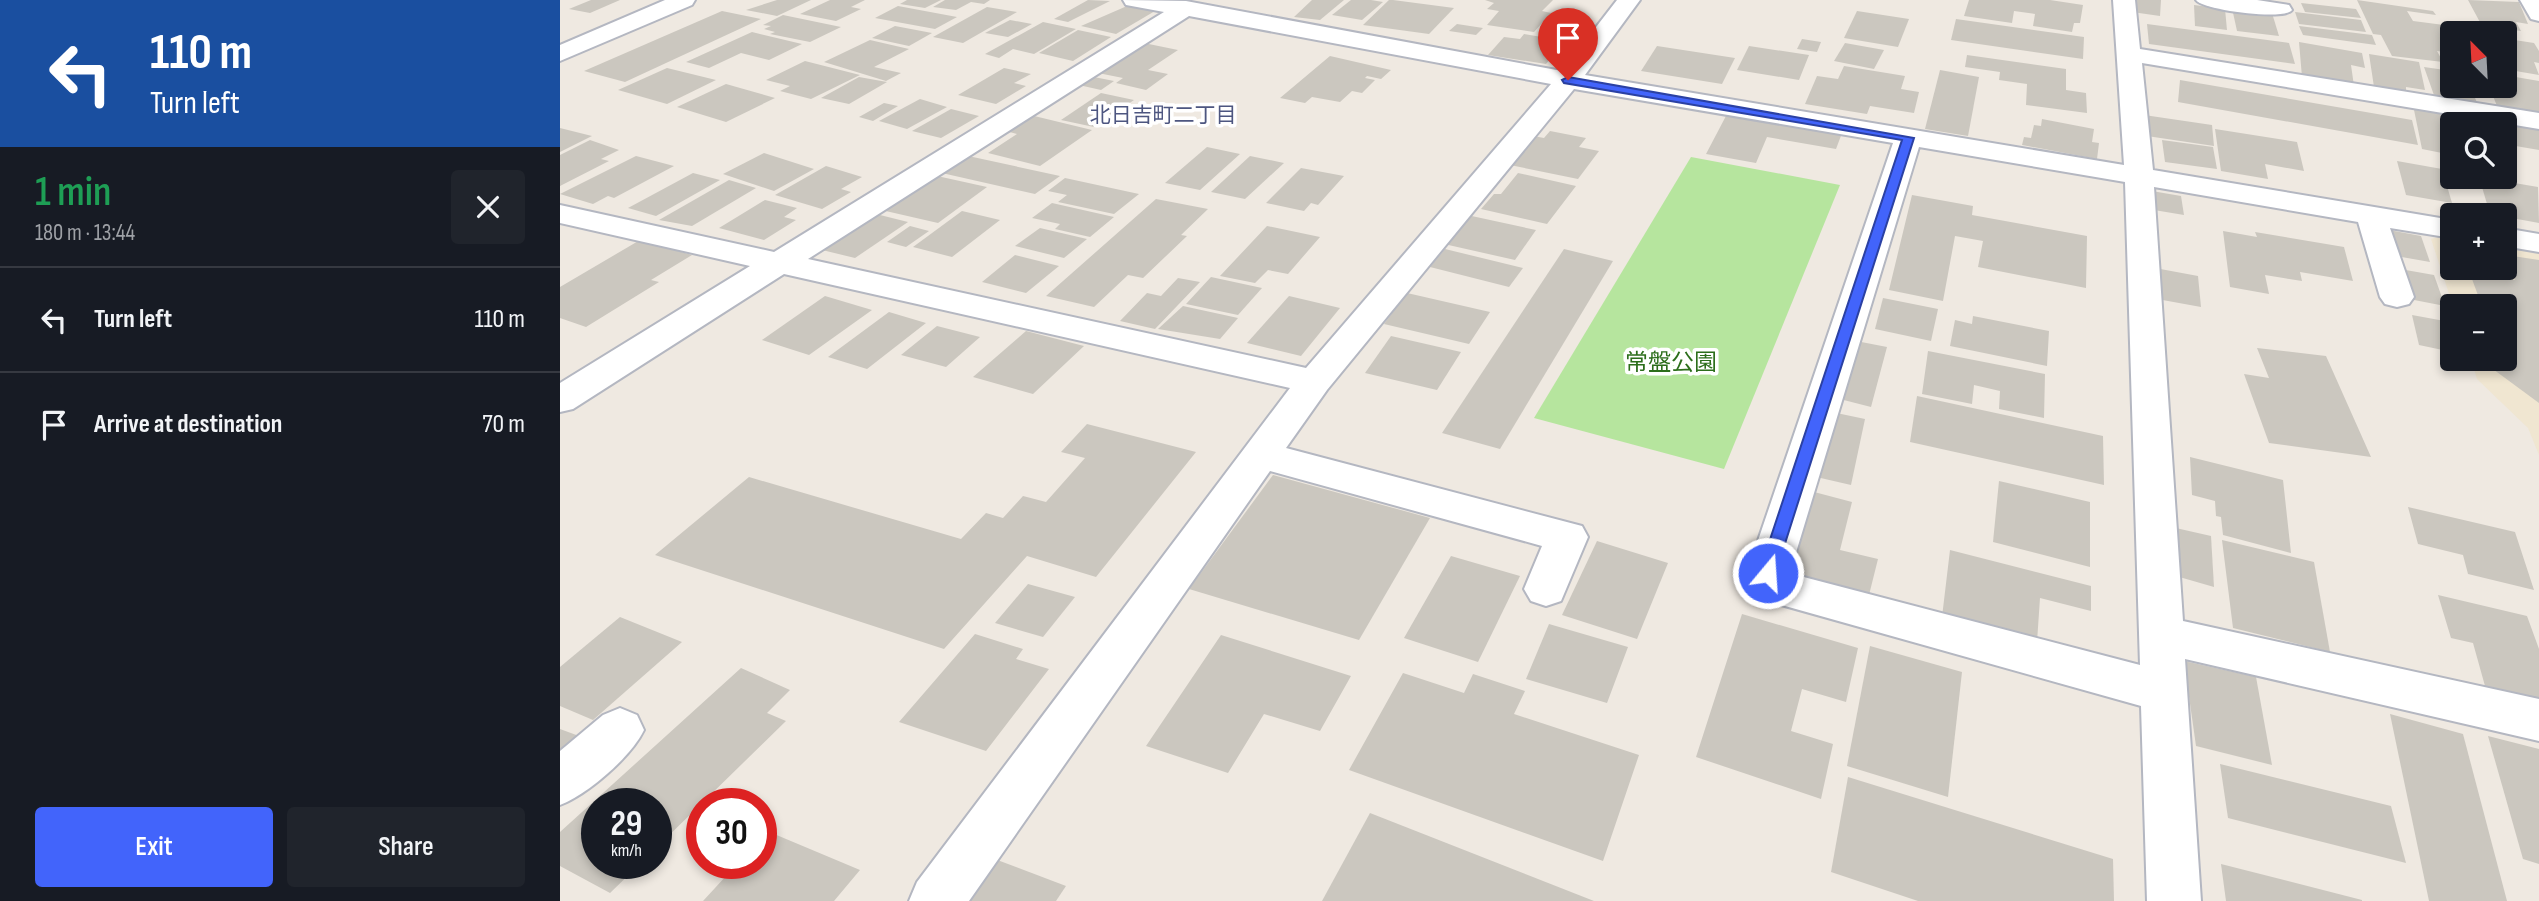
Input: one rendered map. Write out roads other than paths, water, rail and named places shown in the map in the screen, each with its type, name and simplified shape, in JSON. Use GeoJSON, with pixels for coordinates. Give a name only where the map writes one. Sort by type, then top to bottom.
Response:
{"type":"FeatureCollection","features":[{"type":"Feature","properties":{"kind":"street"},"geometry":{"type":"LineString","coordinates":[[560,35],[643,0]]}},
{"type":"Feature","properties":{"kind":"street"},"geometry":{"type":"LineString","coordinates":[[560,54],[684,0]]}},
{"type":"Feature","properties":{"kind":"street"},"geometry":{"type":"LineString","coordinates":[[1134,0],[1193,5],[1568,80],[2440,227]]}},
{"type":"Feature","properties":{"kind":"street"},"geometry":{"type":"LineString","coordinates":[[936,901],[1314,382],[1568,80],[1629,0]]}},
{"type":"Feature","properties":{"kind":"street"},"geometry":{"type":"LineString","coordinates":[[2124,0],[2139,177],[2174,901]]}},
{"type":"Feature","properties":{"kind":"street"},"geometry":{"type":"LineString","coordinates":[[2207,0],[2279,5],[2288,35]]}},
{"type":"Feature","properties":{"kind":"street"},"geometry":{"type":"LineString","coordinates":[[2531,0],[2539,14]]}},
{"type":"Feature","properties":{"kind":"street"},"geometry":{"type":"LineString","coordinates":[[560,400],[775,263],[1193,5]]}},
{"type":"Feature","properties":{"kind":"street"},"geometry":{"type":"LineString","coordinates":[[2129,54],[2539,121]]}},
{"type":"Feature","properties":{"kind":"street"},"geometry":{"type":"LineString","coordinates":[[1908,138],[1768,573],[1782,589],[2164,692]]}},
{"type":"Feature","properties":{"kind":"street"},"geometry":{"type":"LineString","coordinates":[[560,214],[1314,382]]}},
{"type":"Feature","properties":{"kind":"street"},"geometry":{"type":"LineString","coordinates":[[2371,215],[2397,297]]}},
{"type":"Feature","properties":{"kind":"street"},"geometry":{"type":"LineString","coordinates":[[2517,239],[2539,243]]}},
{"type":"Feature","properties":{"kind":"street"},"geometry":{"type":"LineString","coordinates":[[1261,454],[1567,537],[1546,589]]}},
{"type":"Feature","properties":{"kind":"street"},"geometry":{"type":"LineString","coordinates":[[2161,635],[2539,720]]}},
{"type":"Feature","properties":{"kind":"street"},"geometry":{"type":"LineString","coordinates":[[560,782],[620,730]]}},
{"type":"Feature","properties":{"kind":"district","name":"北日吉町二丁目"},"geometry":{"type":"Point","coordinates":[1163,115]}},
{"type":"Feature","properties":{"kind":"park label","name":"常盤公園"},"geometry":{"type":"Point","coordinates":[1671,363]}}]}
